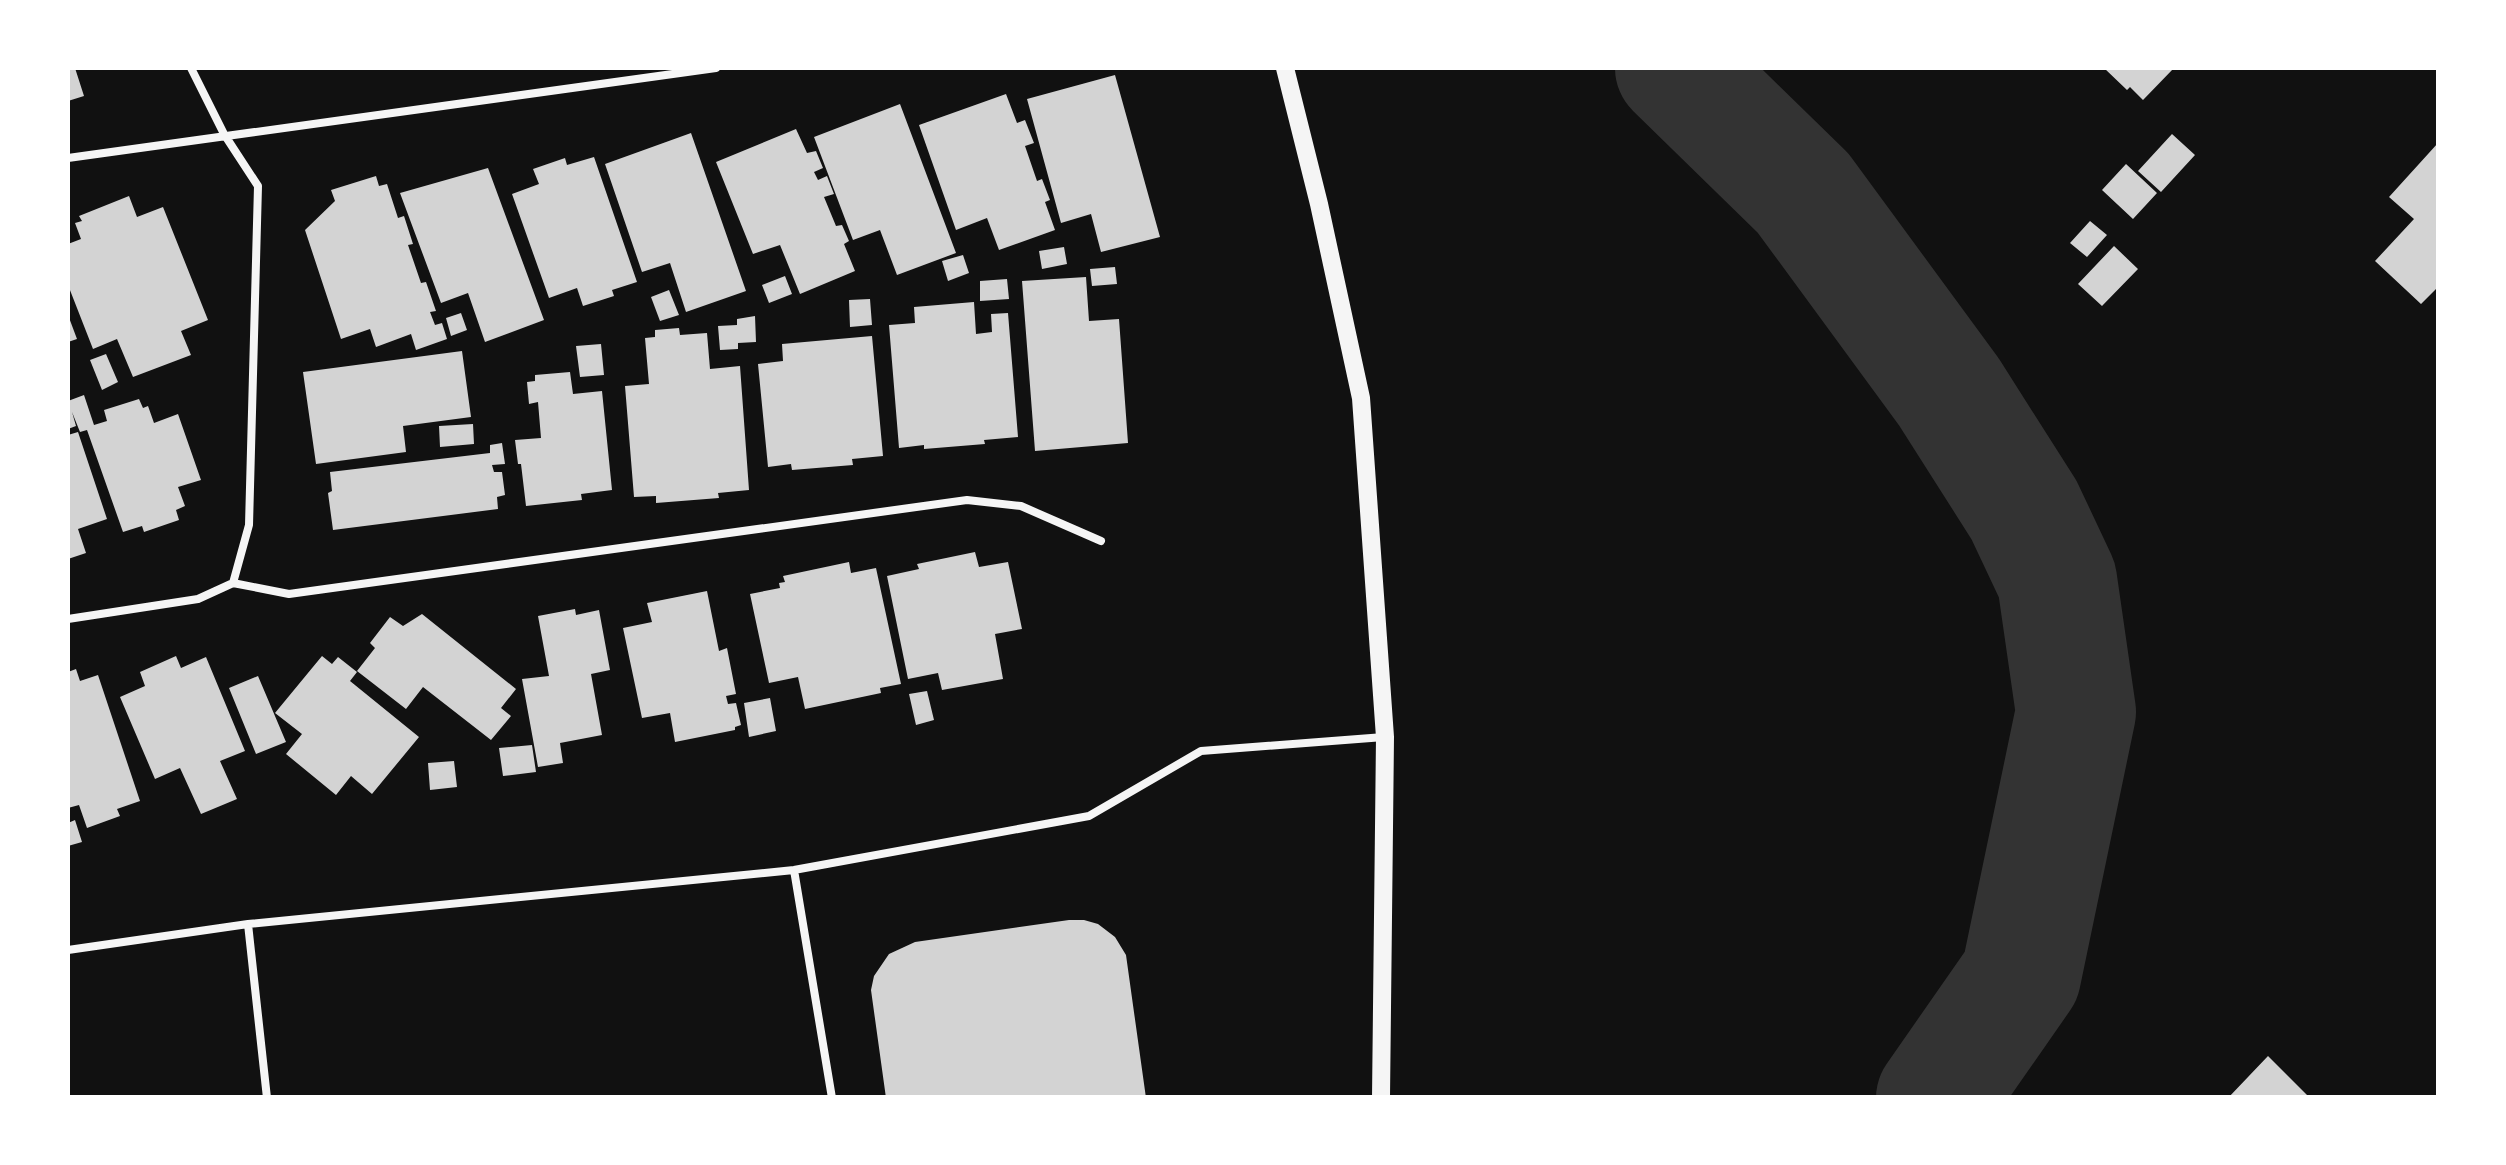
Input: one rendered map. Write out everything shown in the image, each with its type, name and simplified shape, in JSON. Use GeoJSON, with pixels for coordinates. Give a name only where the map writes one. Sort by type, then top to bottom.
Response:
{"type":"FeatureCollection","features":[{"type":"Feature","properties":{"kind":"street"},"geometry":{"type":"LineString","coordinates":[[1285,68],[1361,398],[1385,738],[1381,1098]]}},
{"type":"Feature","properties":{"kind":"lane"},"geometry":{"type":"LineString","coordinates":[[191,68],[224,134],[258,186],[249,526],[233,582]]}},
{"type":"Feature","properties":{"kind":"lane"},"geometry":{"type":"LineString","coordinates":[[68,158],[716,68]]}},
{"type":"Feature","properties":{"kind":"lane"},"geometry":{"type":"LineString","coordinates":[[68,619],[198,599],[233,582],[288,594],[967,500],[1021,506],[1101,541]]}},
{"type":"Feature","properties":{"kind":"lane"},"geometry":{"type":"LineString","coordinates":[[68,950],[248,924],[794,870],[1089,816],[1201,751],[1385,738]]}},
{"type":"Feature","properties":{"kind":"lane"},"geometry":{"type":"LineString","coordinates":[[794,870],[832,1098]]}},
{"type":"Feature","properties":{"kind":"lane"},"geometry":{"type":"LineString","coordinates":[[248,924],[268,1098]]}},
{"type":"Feature","properties":{"kind":"building"},"geometry":{"type":"Polygon","coordinates":[[[68,68],[75,68],[84,96],[68,101],[68,68]]]}},
{"type":"Feature","properties":{"kind":"building"},"geometry":{"type":"Polygon","coordinates":[[[2104,68],[2174,68],[2143,100],[2104,68]]]}},
{"type":"Feature","properties":{"kind":"building"},"geometry":{"type":"Polygon","coordinates":[[[1115,75],[1160,237],[1101,252],[1091,214],[1061,223],[1027,99],[1115,75]]]}},
{"type":"Feature","properties":{"kind":"building"},"geometry":{"type":"Polygon","coordinates":[[[1006,94],[1017,123],[1025,120],[1034,143],[1025,146],[1037,181],[1042,179],[1050,200],[1045,202],[1055,230],[999,250],[987,218],[956,230],[919,125],[1006,94]]]}},
{"type":"Feature","properties":{"kind":"building"},"geometry":{"type":"Polygon","coordinates":[[[900,104],[956,253],[897,275],[880,230],[853,240],[814,137],[900,104]]]}},
{"type":"Feature","properties":{"kind":"building"},"geometry":{"type":"Polygon","coordinates":[[[796,129],[807,153],[816,151],[823,168],[814,172],[818,180],[827,176],[834,194],[824,197],[836,226],[842,225],[849,241],[844,244],[855,271],[800,294],[780,245],[753,254],[716,162],[796,129]]]}},
{"type":"Feature","properties":{"kind":"building"},"geometry":{"type":"Polygon","coordinates":[[[691,133],[746,291],[686,312],[670,263],[642,272],[605,164],[691,133]]]}},
{"type":"Feature","properties":{"kind":"building"},"geometry":{"type":"Polygon","coordinates":[[[2172,134],[2195,155],[2161,192],[2138,171],[2172,134]]]}},
{"type":"Feature","properties":{"kind":"building"},"geometry":{"type":"Polygon","coordinates":[[[2438,143],[2438,291],[2421,304],[2375,261],[2414,219],[2389,197],[2438,143]]]}},
{"type":"Feature","properties":{"kind":"building"},"geometry":{"type":"Polygon","coordinates":[[[594,157],[637,282],[612,290],[614,296],[583,306],[577,288],[549,298],[512,194],[539,184],[533,169],[565,158],[567,165],[594,157]]]}},
{"type":"Feature","properties":{"kind":"building"},"geometry":{"type":"Polygon","coordinates":[[[2126,164],[2157,193],[2133,219],[2102,190],[2126,164]]]}},
{"type":"Feature","properties":{"kind":"building"},"geometry":{"type":"Polygon","coordinates":[[[488,168],[544,320],[485,342],[468,293],[441,303],[400,193],[488,168]]]}},
{"type":"Feature","properties":{"kind":"building"},"geometry":{"type":"Polygon","coordinates":[[[376,176],[379,186],[387,184],[398,218],[404,216],[413,244],[408,245],[436,311],[430,312],[435,325],[442,323],[447,339],[416,350],[411,334],[376,347],[370,329],[341,339],[305,230],[335,201],[331,190],[376,176]]]}},
{"type":"Feature","properties":{"kind":"building"},"geometry":{"type":"Polygon","coordinates":[[[129,196],[137,217],[163,207],[208,320],[181,331],[191,355],[133,377],[117,339],[93,349],[68,285],[68,244],[81,239],[75,223],[82,221],[79,216],[129,196]]]}},
{"type":"Feature","properties":{"kind":"building"},"geometry":{"type":"Polygon","coordinates":[[[2090,221],[2107,235],[2087,257],[2070,243],[2090,221]]]}},
{"type":"Feature","properties":{"kind":"building"},"geometry":{"type":"Polygon","coordinates":[[[2114,246],[2138,269],[2102,306],[2078,284],[2114,246]]]}},
{"type":"Feature","properties":{"kind":"building"},"geometry":{"type":"Polygon","coordinates":[[[1064,247],[1067,264],[1042,269],[1039,251],[1064,247]]]}},
{"type":"Feature","properties":{"kind":"building"},"geometry":{"type":"Polygon","coordinates":[[[963,255],[969,273],[948,281],[942,261],[963,255]]]}},
{"type":"Feature","properties":{"kind":"building"},"geometry":{"type":"Polygon","coordinates":[[[1115,267],[1117,284],[1092,286],[1090,269],[1115,267]]]}},
{"type":"Feature","properties":{"kind":"building"},"geometry":{"type":"Polygon","coordinates":[[[785,276],[792,294],[769,303],[762,285],[785,276]]]}},
{"type":"Feature","properties":{"kind":"building"},"geometry":{"type":"Polygon","coordinates":[[[1086,277],[1089,321],[1119,319],[1128,443],[1035,451],[1022,281],[1086,277]]]}},
{"type":"Feature","properties":{"kind":"building"},"geometry":{"type":"Polygon","coordinates":[[[1007,279],[1009,299],[980,301],[980,281],[1007,279]]]}},
{"type":"Feature","properties":{"kind":"building"},"geometry":{"type":"Polygon","coordinates":[[[669,290],[679,315],[660,321],[651,297],[669,290]]]}},
{"type":"Feature","properties":{"kind":"building"},"geometry":{"type":"Polygon","coordinates":[[[870,299],[872,325],[850,327],[849,300],[870,299]]]}},
{"type":"Feature","properties":{"kind":"building"},"geometry":{"type":"Polygon","coordinates":[[[974,302],[976,334],[992,332],[991,314],[1008,313],[1018,437],[984,440],[985,444],[899,448],[889,325],[915,323],[914,307],[974,302]]]}},
{"type":"Feature","properties":{"kind":"building"},"geometry":{"type":"Polygon","coordinates":[[[461,313],[467,330],[451,336],[446,318],[461,313]]]}},
{"type":"Feature","properties":{"kind":"building"},"geometry":{"type":"Polygon","coordinates":[[[68,315],[77,339],[68,342],[68,315]]]}},
{"type":"Feature","properties":{"kind":"building"},"geometry":{"type":"Polygon","coordinates":[[[755,316],[756,342],[720,350],[718,326],[737,325],[737,319],[755,316]]]}},
{"type":"Feature","properties":{"kind":"building"},"geometry":{"type":"Polygon","coordinates":[[[679,328],[680,335],[707,333],[710,369],[740,366],[749,490],[718,493],[719,498],[656,503],[656,496],[634,497],[625,386],[649,384],[645,338],[655,337],[655,330],[679,328]]]}},
{"type":"Feature","properties":{"kind":"building"},"geometry":{"type":"Polygon","coordinates":[[[872,336],[883,456],[852,459],[853,465],[792,470],[791,464],[768,467],[758,364],[783,361],[782,344],[872,336]]]}},
{"type":"Feature","properties":{"kind":"building"},"geometry":{"type":"Polygon","coordinates":[[[601,344],[604,375],[580,377],[576,346],[601,344]]]}},
{"type":"Feature","properties":{"kind":"building"},"geometry":{"type":"Polygon","coordinates":[[[462,351],[471,417],[403,426],[406,452],[316,464],[303,372],[462,351]]]}},
{"type":"Feature","properties":{"kind":"building"},"geometry":{"type":"Polygon","coordinates":[[[106,354],[118,382],[102,390],[90,360],[106,354]]]}},
{"type":"Feature","properties":{"kind":"building"},"geometry":{"type":"Polygon","coordinates":[[[570,372],[573,394],[602,391],[612,490],[581,494],[582,500],[526,506],[515,440],[541,438],[538,402],[529,404],[527,382],[535,381],[535,375],[570,372]]]}},
{"type":"Feature","properties":{"kind":"building"},"geometry":{"type":"Polygon","coordinates":[[[84,395],[94,425],[107,421],[104,410],[139,399],[143,408],[148,406],[154,423],[178,414],[201,480],[178,487],[185,506],[176,510],[179,520],[144,532],[142,526],[123,532],[87,430],[80,432],[72,412],[76,426],[68,429],[68,401],[84,395]]]}},
{"type":"Feature","properties":{"kind":"building"},"geometry":{"type":"Polygon","coordinates":[[[473,424],[474,444],[440,447],[439,426],[473,424]]]}},
{"type":"Feature","properties":{"kind":"building"},"geometry":{"type":"Polygon","coordinates":[[[78,432],[107,519],[78,529],[86,553],[68,559],[68,435],[78,432]]]}},
{"type":"Feature","properties":{"kind":"building"},"geometry":{"type":"Polygon","coordinates":[[[502,443],[505,464],[492,465],[494,472],[502,472],[505,495],[497,497],[498,509],[333,530],[328,493],[332,491],[330,472],[490,453],[490,445],[502,443]]]}},
{"type":"Feature","properties":{"kind":"building"},"geometry":{"type":"Polygon","coordinates":[[[975,552],[979,567],[1008,562],[1022,629],[995,634],[1003,679],[942,690],[938,673],[908,679],[887,576],[919,569],[917,564],[975,552]]]}},
{"type":"Feature","properties":{"kind":"building"},"geometry":{"type":"Polygon","coordinates":[[[849,562],[851,573],[876,568],[901,684],[880,688],[881,693],[805,709],[798,677],[769,683],[750,594],[780,588],[779,583],[785,582],[783,576],[849,562]]]}},
{"type":"Feature","properties":{"kind":"building"},"geometry":{"type":"Polygon","coordinates":[[[707,591],[719,651],[727,648],[736,694],[726,696],[728,704],[736,703],[741,725],[735,730],[675,742],[670,713],[642,718],[623,628],[652,622],[647,603],[707,591]]]}},
{"type":"Feature","properties":{"kind":"building"},"geometry":{"type":"Polygon","coordinates":[[[575,609],[576,615],[599,610],[610,670],[591,674],[602,735],[560,743],[563,763],[538,767],[522,679],[549,676],[538,616],[575,609]]]}},
{"type":"Feature","properties":{"kind":"building"},"geometry":{"type":"Polygon","coordinates":[[[422,614],[516,689],[501,708],[511,716],[491,740],[423,687],[406,709],[357,671],[375,648],[370,643],[390,617],[403,626],[422,614]]]}},
{"type":"Feature","properties":{"kind":"building"},"geometry":{"type":"Polygon","coordinates":[[[176,656],[181,668],[206,657],[245,751],[220,761],[237,799],[201,814],[180,768],[155,779],[120,697],[145,686],[140,672],[176,656]]]}},
{"type":"Feature","properties":{"kind":"building"},"geometry":{"type":"Polygon","coordinates":[[[322,656],[332,664],[338,657],[357,672],[350,681],[419,737],[372,794],[351,776],[336,795],[286,754],[302,734],[275,713],[322,656]]]}},
{"type":"Feature","properties":{"kind":"building"},"geometry":{"type":"Polygon","coordinates":[[[76,669],[80,681],[98,675],[140,801],[117,809],[120,816],[87,828],[79,805],[68,808],[68,672],[76,669]]]}},
{"type":"Feature","properties":{"kind":"building"},"geometry":{"type":"Polygon","coordinates":[[[258,676],[286,742],[256,754],[229,688],[258,676]]]}},
{"type":"Feature","properties":{"kind":"building"},"geometry":{"type":"Polygon","coordinates":[[[927,691],[934,720],[916,725],[909,694],[927,691]]]}},
{"type":"Feature","properties":{"kind":"building"},"geometry":{"type":"Polygon","coordinates":[[[770,698],[776,731],[749,737],[744,703],[770,698]]]}},
{"type":"Feature","properties":{"kind":"building"},"geometry":{"type":"Polygon","coordinates":[[[532,745],[536,772],[503,776],[499,748],[532,745]]]}},
{"type":"Feature","properties":{"kind":"building"},"geometry":{"type":"Polygon","coordinates":[[[454,761],[457,787],[430,790],[428,763],[454,761]]]}},
{"type":"Feature","properties":{"kind":"building"},"geometry":{"type":"Polygon","coordinates":[[[75,820],[82,842],[68,846],[68,823],[75,820]]]}},
{"type":"Feature","properties":{"kind":"building"},"geometry":{"type":"Polygon","coordinates":[[[1069,920],[1098,924],[1115,937],[1126,955],[1146,1098],[886,1098],[871,990],[874,976],[889,954],[915,942],[1069,920]]]}},
{"type":"Feature","properties":{"kind":"building"},"geometry":{"type":"Polygon","coordinates":[[[2268,1056],[2310,1098],[2228,1098],[2268,1056]]]}},
{"type":"Feature","properties":{"kind":"waterway"},"geometry":{"type":"LineString","coordinates":[[1675,68],[1803,193],[1949,392],[2024,510],[2057,580],[2076,712],[2021,976],[1936,1098]]}}]}
